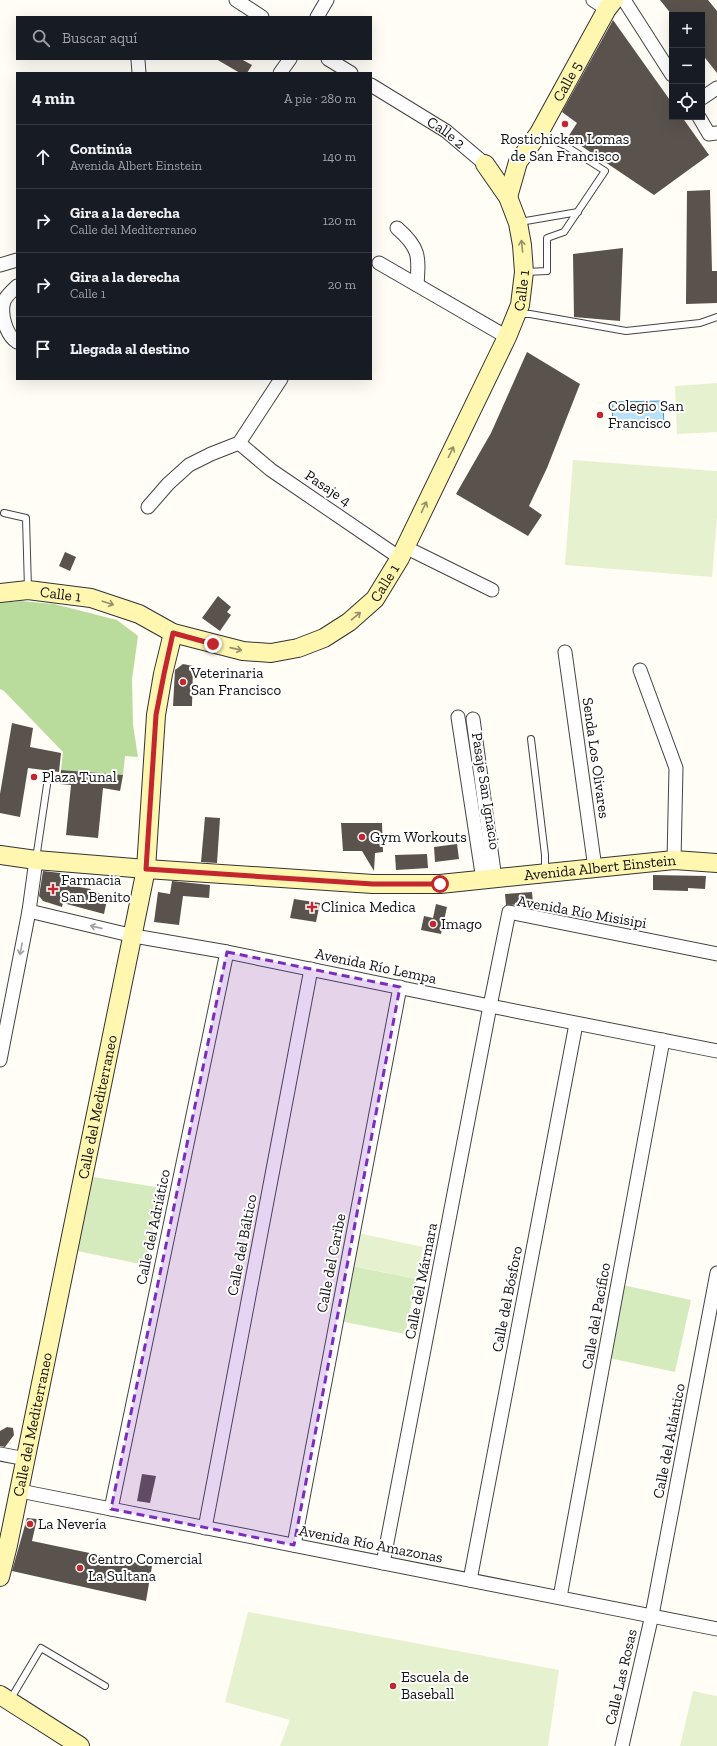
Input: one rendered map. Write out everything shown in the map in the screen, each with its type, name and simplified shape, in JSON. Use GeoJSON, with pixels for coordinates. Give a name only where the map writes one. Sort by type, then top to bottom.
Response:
{"type":"FeatureCollection","features":[{"type":"Feature","properties":{"kind":"street"},"geometry":{"type":"LineString","coordinates":[[236,0],[260,16]]}},
{"type":"Feature","properties":{"kind":"street"},"geometry":{"type":"LineString","coordinates":[[318,16],[327,0]]}},
{"type":"Feature","properties":{"kind":"street"},"geometry":{"type":"LineString","coordinates":[[624,0],[669,70]]}},
{"type":"Feature","properties":{"kind":"street","name":"Calle 5"},"geometry":{"type":"LineString","coordinates":[[508,197],[518,162],[539,133],[604,3]]}},
{"type":"Feature","properties":{"kind":"street"},"geometry":{"type":"LineString","coordinates":[[281,72],[289,60]]}},
{"type":"Feature","properties":{"kind":"street"},"geometry":{"type":"LineString","coordinates":[[330,60],[349,72]]}},
{"type":"Feature","properties":{"kind":"street","name":"Calle 2"},"geometry":{"type":"LineString","coordinates":[[372,86],[446,131],[486,164],[508,197]]}},
{"type":"Feature","properties":{"kind":"street"},"geometry":{"type":"LineString","coordinates":[[705,96],[717,88]]}},
{"type":"Feature","properties":{"kind":"street"},"geometry":{"type":"LineString","coordinates":[[701,120],[710,134],[717,133]]}},
{"type":"Feature","properties":{"kind":"street"},"geometry":{"type":"LineString","coordinates":[[486,164],[518,162]]}},
{"type":"Feature","properties":{"kind":"street","name":"Calle 1"},"geometry":{"type":"LineString","coordinates":[[0,593],[28,590],[91,598],[138,614],[173,633],[213,644],[257,653],[271,653],[298,648],[324,638],[337,631],[367,608],[382,589],[403,552],[518,314],[524,272],[518,223],[508,197]]}},
{"type":"Feature","properties":{"kind":"street"},"geometry":{"type":"LineString","coordinates":[[397,228],[411,240],[419,259],[417,285]]}},
{"type":"Feature","properties":{"kind":"street"},"geometry":{"type":"LineString","coordinates":[[0,265],[16,260]]}},
{"type":"Feature","properties":{"kind":"street"},"geometry":{"type":"LineString","coordinates":[[379,263],[507,337]]}},
{"type":"Feature","properties":{"kind":"street"},"geometry":{"type":"LineString","coordinates":[[16,287],[3,303],[2,316],[6,330],[16,341]]}},
{"type":"Feature","properties":{"kind":"street"},"geometry":{"type":"LineString","coordinates":[[148,507],[168,484],[189,465],[211,454],[240,443],[279,380]]}},
{"type":"Feature","properties":{"kind":"street","name":"Pasaje 4"},"geometry":{"type":"LineString","coordinates":[[240,443],[271,470],[403,552],[492,590]]}},
{"type":"Feature","properties":{"kind":"street","name":"Calle del Mediterraneo"},"geometry":{"type":"LineString","coordinates":[[1,1569],[20,1491],[134,936],[146,869],[156,715],[173,633]]}},
{"type":"Feature","properties":{"kind":"street","name":"Senda Los Olivares"},"geometry":{"type":"LineString","coordinates":[[565,652],[595,868]]}},
{"type":"Feature","properties":{"kind":"street"},"geometry":{"type":"LineString","coordinates":[[640,670],[676,768],[674,860]]}},
{"type":"Feature","properties":{"kind":"street","name":"Pasaje San Ignacio"},"geometry":{"type":"LineString","coordinates":[[458,716],[489,874]]}},
{"type":"Feature","properties":{"kind":"street"},"geometry":{"type":"LineString","coordinates":[[473,719],[489,874]]}},
{"type":"Feature","properties":{"kind":"street","name":"Avenida Albert Einstein"},"geometry":{"type":"LineString","coordinates":[[0,855],[36,860],[146,869],[373,884],[440,884],[489,874],[546,874],[674,860],[717,863]]}},
{"type":"Feature","properties":{"kind":"street"},"geometry":{"type":"LineString","coordinates":[[0,1060],[29,911],[36,860]]}},
{"type":"Feature","properties":{"kind":"street","name":"Avenida Río Lempa"},"geometry":{"type":"LineString","coordinates":[[29,911],[134,936],[227,952],[576,1024],[717,1051]]}},
{"type":"Feature","properties":{"kind":"street","name":"Avenida Río Misisipi"},"geometry":{"type":"LineString","coordinates":[[490,1006],[509,912],[717,954]]}},
{"type":"Feature","properties":{"kind":"street","name":"Calle del Adriático"},"geometry":{"type":"LineString","coordinates":[[111,1509],[227,952]]}},
{"type":"Feature","properties":{"kind":"street","name":"Calle del Báltico"},"geometry":{"type":"LineString","coordinates":[[205,1528],[312,969]]}},
{"type":"Feature","properties":{"kind":"street","name":"Calle del Caribe"},"geometry":{"type":"LineString","coordinates":[[294,1545],[400,987]]}},
{"type":"Feature","properties":{"kind":"street","name":"Calle del Mármara"},"geometry":{"type":"LineString","coordinates":[[383,1563],[490,1006]]}},
{"type":"Feature","properties":{"kind":"street","name":"Calle del Bósforo"},"geometry":{"type":"LineString","coordinates":[[470,1580],[576,1024]]}},
{"type":"Feature","properties":{"kind":"street","name":"Calle del Pacífico"},"geometry":{"type":"LineString","coordinates":[[560,1597],[663,1040]]}},
{"type":"Feature","properties":{"kind":"street","name":"Calle del Atlántico"},"geometry":{"type":"LineString","coordinates":[[652,1615],[717,1272]]}},
{"type":"Feature","properties":{"kind":"street"},"geometry":{"type":"LineString","coordinates":[[0,1454],[26,1459]]}},
{"type":"Feature","properties":{"kind":"street","name":"Avenida Río Amazonas"},"geometry":{"type":"LineString","coordinates":[[20,1491],[717,1629]]}},
{"type":"Feature","properties":{"kind":"street","name":"Calle Las Rosas"},"geometry":{"type":"LineString","coordinates":[[622,1746],[652,1615]]}},
{"type":"Feature","properties":{"kind":"street"},"geometry":{"type":"LineString","coordinates":[[5,1698],[80,1746]]}},
{"type":"Feature","properties":{"kind":"lane"},"geometry":{"type":"LineString","coordinates":[[524,272],[547,271],[548,238],[564,232],[606,171],[566,146],[539,133]]}},
{"type":"Feature","properties":{"kind":"lane"},"geometry":{"type":"LineString","coordinates":[[518,223],[578,212]]}},
{"type":"Feature","properties":{"kind":"lane"},"geometry":{"type":"LineString","coordinates":[[518,314],[530,314],[626,330],[700,323],[717,318]]}},
{"type":"Feature","properties":{"kind":"lane"},"geometry":{"type":"LineString","coordinates":[[4,513],[26,518],[28,590]]}},
{"type":"Feature","properties":{"kind":"lane"},"geometry":{"type":"LineString","coordinates":[[531,739],[546,874]]}},
{"type":"Feature","properties":{"kind":"lane"},"geometry":{"type":"LineString","coordinates":[[36,860],[48,778]]}},
{"type":"Feature","properties":{"kind":"lane"},"geometry":{"type":"LineString","coordinates":[[5,1698],[41,1648],[105,1686]]}},
{"type":"Feature","properties":{"kind":"highlighted area"},"geometry":{"type":"Polygon","coordinates":[[[227,952],[400,987],[294,1545],[111,1509],[227,952]]]}},
{"type":"Feature","properties":{"kind":"green space"},"geometry":{"type":"Polygon","coordinates":[[[717,383],[717,432],[677,434],[675,386],[717,383]]]}},
{"type":"Feature","properties":{"kind":"green space"},"geometry":{"type":"Polygon","coordinates":[[[573,460],[717,471],[717,517],[712,577],[565,565],[573,460]]]}},
{"type":"Feature","properties":{"kind":"green space"},"geometry":{"type":"Polygon","coordinates":[[[21,601],[54,604],[117,620],[138,636],[132,679],[133,725],[138,757],[125,756],[123,775],[61,770],[63,752],[4,691],[0,689],[0,603],[21,601]]]}},
{"type":"Feature","properties":{"kind":"green space"},"geometry":{"type":"Polygon","coordinates":[[[87,1176],[162,1188],[145,1265],[73,1250],[87,1176]]]}},
{"type":"Feature","properties":{"kind":"green space"},"geometry":{"type":"Polygon","coordinates":[[[358,1233],[423,1247],[417,1279],[352,1266],[358,1233]]]}},
{"type":"Feature","properties":{"kind":"green space"},"geometry":{"type":"Polygon","coordinates":[[[352,1266],[417,1279],[405,1334],[340,1321],[352,1266]]]}},
{"type":"Feature","properties":{"kind":"green space"},"geometry":{"type":"Polygon","coordinates":[[[618,1284],[691,1300],[675,1372],[604,1357],[618,1284]]]}},
{"type":"Feature","properties":{"kind":"green space","name":"Escuela de Baseball"},"geometry":{"type":"Polygon","coordinates":[[[248,1612],[559,1670],[548,1746],[280,1746],[290,1720],[225,1702],[248,1612]]]}},
{"type":"Feature","properties":{"kind":"green space"},"geometry":{"type":"Polygon","coordinates":[[[693,1691],[717,1696],[717,1746],[680,1746],[693,1691]]]}},
{"type":"Feature","properties":{"kind":"water"},"geometry":{"type":"Polygon","coordinates":[[[663,401],[664,428],[613,429],[612,402],[663,401]]]}},
{"type":"Feature","properties":{"kind":"building"},"geometry":{"type":"Polygon","coordinates":[[[660,0],[708,0],[717,11],[717,73],[705,58],[705,12],[670,12],[660,0]]]}},
{"type":"Feature","properties":{"kind":"building"},"geometry":{"type":"Polygon","coordinates":[[[613,20],[669,99],[669,120],[684,120],[709,155],[654,195],[568,137],[577,123],[562,112],[613,20]]]}},
{"type":"Feature","properties":{"kind":"building"},"geometry":{"type":"Polygon","coordinates":[[[218,60],[243,60],[252,65],[248,72],[238,72],[218,60]]]}},
{"type":"Feature","properties":{"kind":"building"},"geometry":{"type":"Polygon","coordinates":[[[710,190],[712,271],[717,271],[717,303],[686,304],[687,191],[710,190]]]}},
{"type":"Feature","properties":{"kind":"building"},"geometry":{"type":"Polygon","coordinates":[[[623,248],[620,321],[574,317],[573,254],[623,248]]]}},
{"type":"Feature","properties":{"kind":"building"},"geometry":{"type":"Polygon","coordinates":[[[527,352],[580,384],[547,468],[529,506],[542,515],[528,536],[456,494],[491,433],[527,352]]]}},
{"type":"Feature","properties":{"kind":"building"},"geometry":{"type":"Polygon","coordinates":[[[65,552],[76,557],[70,571],[59,566],[65,552]]]}},
{"type":"Feature","properties":{"kind":"building"},"geometry":{"type":"Polygon","coordinates":[[[218,596],[231,607],[227,612],[231,615],[220,631],[202,618],[218,596]]]}},
{"type":"Feature","properties":{"kind":"building","name":"Veterinaria San Francisco"},"geometry":{"type":"Polygon","coordinates":[[[183,664],[193,666],[192,706],[173,706],[175,670],[183,664]]]}},
{"type":"Feature","properties":{"kind":"building"},"geometry":{"type":"Polygon","coordinates":[[[12,723],[33,728],[30,747],[61,753],[59,772],[28,768],[20,817],[0,813],[0,794],[12,723]]]}},
{"type":"Feature","properties":{"kind":"building"},"geometry":{"type":"Polygon","coordinates":[[[61,770],[123,775],[120,791],[103,788],[98,838],[66,835],[71,785],[60,784],[61,770]]]}},
{"type":"Feature","properties":{"kind":"building"},"geometry":{"type":"Polygon","coordinates":[[[205,817],[220,818],[217,863],[201,862],[205,817]]]}},
{"type":"Feature","properties":{"kind":"building","name":"Gym Workouts"},"geometry":{"type":"Polygon","coordinates":[[[341,823],[382,823],[383,852],[375,853],[374,871],[362,851],[343,851],[341,823]]]}},
{"type":"Feature","properties":{"kind":"building"},"geometry":{"type":"Polygon","coordinates":[[[457,844],[459,859],[435,862],[434,847],[457,844]]]}},
{"type":"Feature","properties":{"kind":"building"},"geometry":{"type":"Polygon","coordinates":[[[427,854],[428,868],[396,870],[395,855],[427,854]]]}},
{"type":"Feature","properties":{"kind":"building"},"geometry":{"type":"Polygon","coordinates":[[[43,871],[69,874],[67,885],[91,889],[90,891],[108,895],[104,914],[63,903],[62,907],[43,901],[39,896],[43,871]]]}},
{"type":"Feature","properties":{"kind":"building"},"geometry":{"type":"Polygon","coordinates":[[[653,875],[706,876],[705,889],[688,888],[688,891],[653,890],[653,875]]]}},
{"type":"Feature","properties":{"kind":"building"},"geometry":{"type":"Polygon","coordinates":[[[172,881],[210,885],[209,898],[183,896],[179,925],[154,922],[158,892],[170,894],[172,881]]]}},
{"type":"Feature","properties":{"kind":"building"},"geometry":{"type":"Polygon","coordinates":[[[532,892],[533,904],[506,905],[505,894],[532,892]]]}},
{"type":"Feature","properties":{"kind":"building"},"geometry":{"type":"Polygon","coordinates":[[[294,899],[320,903],[316,922],[290,918],[294,899]]]}},
{"type":"Feature","properties":{"kind":"building","name":"Imago"},"geometry":{"type":"Polygon","coordinates":[[[436,904],[447,907],[441,934],[421,930],[424,916],[433,918],[436,904]]]}},
{"type":"Feature","properties":{"kind":"building"},"geometry":{"type":"Polygon","coordinates":[[[7,1427],[13,1428],[14,1435],[5,1447],[0,1446],[0,1431],[7,1427]]]}},
{"type":"Feature","properties":{"kind":"building"},"geometry":{"type":"Polygon","coordinates":[[[142,1474],[156,1476],[150,1503],[137,1501],[142,1474]]]}},
{"type":"Feature","properties":{"kind":"building","name":"Centro Comercial La Sultana"},"geometry":{"type":"Polygon","coordinates":[[[27,1518],[37,1519],[32,1541],[152,1566],[146,1601],[12,1571],[27,1518]]]}},
{"type":"Feature","properties":{"kind":"place","name":"Rostichicken Lomas de San Francisco"},"geometry":{"type":"Point","coordinates":[565,124]}},
{"type":"Feature","properties":{"kind":"place","name":"Colegio San Francisco"},"geometry":{"type":"Point","coordinates":[600,415]}},
{"type":"Feature","properties":{"kind":"place","name":"Veterinaria San Francisco"},"geometry":{"type":"Point","coordinates":[183,682]}},
{"type":"Feature","properties":{"kind":"place","name":"Plaza Tunal"},"geometry":{"type":"Point","coordinates":[34,777]}},
{"type":"Feature","properties":{"kind":"place","name":"Gym Workouts"},"geometry":{"type":"Point","coordinates":[362,837]}},
{"type":"Feature","properties":{"kind":"place","name":"Farmacia San Benito"},"geometry":{"type":"Point","coordinates":[53,889]}},
{"type":"Feature","properties":{"kind":"place","name":"Clínica Medica"},"geometry":{"type":"Point","coordinates":[312,907]}},
{"type":"Feature","properties":{"kind":"place","name":"Imago"},"geometry":{"type":"Point","coordinates":[433,924]}},
{"type":"Feature","properties":{"kind":"place","name":"La Nevería"},"geometry":{"type":"Point","coordinates":[30,1524]}},
{"type":"Feature","properties":{"kind":"place","name":"Centro Comercial La Sultana"},"geometry":{"type":"Point","coordinates":[80,1568]}},
{"type":"Feature","properties":{"kind":"place","name":"Escuela de Baseball"},"geometry":{"type":"Point","coordinates":[393,1686]}},
{"type":"Feature","properties":{"kind":"route"},"geometry":{"type":"LineString","coordinates":[[213,644],[173,633],[156,715],[146,869],[373,884],[440,884]]}}]}
